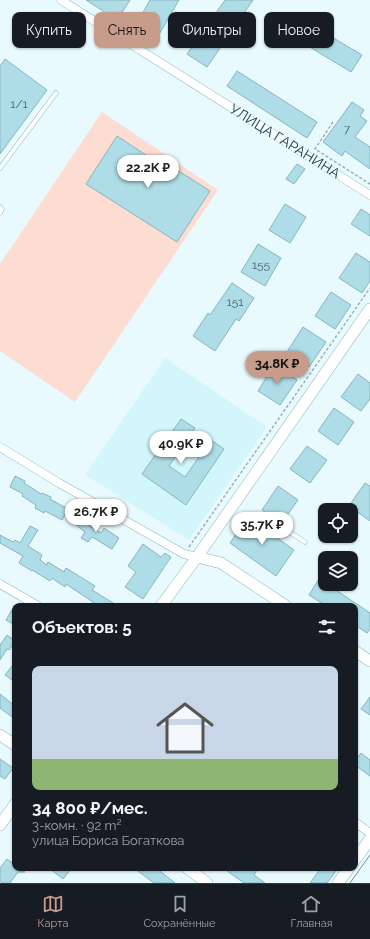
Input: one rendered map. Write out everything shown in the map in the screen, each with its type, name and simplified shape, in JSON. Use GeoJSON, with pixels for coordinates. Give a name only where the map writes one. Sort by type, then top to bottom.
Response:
{"type":"FeatureCollection","features":[{"type":"Feature","properties":{"kind":"main road"},"geometry":{"type":"LineString","coordinates":[[162,603],[197,557],[370,309]]}},
{"type":"Feature","properties":{"kind":"main road"},"geometry":{"type":"LineString","coordinates":[[197,557],[221,563],[281,603]]}},
{"type":"Feature","properties":{"kind":"main road"},"geometry":{"type":"LineString","coordinates":[[358,653],[370,661]]}},
{"type":"Feature","properties":{"kind":"main road"},"geometry":{"type":"LineString","coordinates":[[0,735],[12,743]]}},
{"type":"Feature","properties":{"kind":"main road"},"geometry":{"type":"LineString","coordinates":[[0,825],[12,808]]}},
{"type":"Feature","properties":{"kind":"main road"},"geometry":{"type":"LineString","coordinates":[[358,856],[370,839]]}},
{"type":"Feature","properties":{"kind":"main road"},"geometry":{"type":"LineString","coordinates":[[191,871],[207,883]]}},
{"type":"Feature","properties":{"kind":"main road"},"geometry":{"type":"LineString","coordinates":[[338,883],[347,871]]}},
{"type":"Feature","properties":{"kind":"street","name":"УЛИЦА ГАРАНИНА"},"geometry":{"type":"LineString","coordinates":[[61,0],[370,195]]}},
{"type":"Feature","properties":{"kind":"street"},"geometry":{"type":"LineString","coordinates":[[0,447],[59,483],[184,554],[197,557]]}},
{"type":"Feature","properties":{"kind":"street"},"geometry":{"type":"LineString","coordinates":[[0,584],[33,603]]}},
{"type":"Feature","properties":{"kind":"street"},"geometry":{"type":"LineString","coordinates":[[358,824],[370,833]]}},
{"type":"Feature","properties":{"kind":"lane"},"geometry":{"type":"LineString","coordinates":[[0,168],[56,93]]}},
{"type":"Feature","properties":{"kind":"lane"},"geometry":{"type":"LineString","coordinates":[[0,207],[2,210],[0,213]]}},
{"type":"Feature","properties":{"kind":"lane"},"geometry":{"type":"LineString","coordinates":[[288,531],[304,542]]}},
{"type":"Feature","properties":{"kind":"path"},"geometry":{"type":"LineString","coordinates":[[333,122],[315,149],[370,184]]}},
{"type":"Feature","properties":{"kind":"path"},"geometry":{"type":"LineString","coordinates":[[184,554],[370,288]]}},
{"type":"Feature","properties":{"kind":"shaded area"},"geometry":{"type":"Polygon","coordinates":[[[102,112],[218,190],[75,402],[0,351],[0,264],[102,112]]]}},
{"type":"Feature","properties":{"kind":"shaded area"},"geometry":{"type":"Polygon","coordinates":[[[165,358],[267,427],[189,540],[85,475],[165,358]]]}},
{"type":"Feature","properties":{"kind":"building"},"geometry":{"type":"Polygon","coordinates":[[[86,0],[130,0],[122,12],[105,12],[86,0]]]}},
{"type":"Feature","properties":{"kind":"building"},"geometry":{"type":"Polygon","coordinates":[[[150,0],[179,0],[172,12],[168,12],[168,19],[160,33],[160,12],[143,12],[150,0]]]}},
{"type":"Feature","properties":{"kind":"building"},"geometry":{"type":"Polygon","coordinates":[[[225,0],[253,0],[245,12],[217,12],[225,0]]]}},
{"type":"Feature","properties":{"kind":"building"},"geometry":{"type":"Polygon","coordinates":[[[334,38],[362,55],[351,72],[311,48],[334,48],[334,38]]]}},
{"type":"Feature","properties":{"kind":"building"},"geometry":{"type":"Polygon","coordinates":[[[191,48],[220,48],[207,67],[187,54],[191,48]]]}},
{"type":"Feature","properties":{"kind":"building"},"geometry":{"type":"Polygon","coordinates":[[[5,59],[47,90],[0,154],[0,66],[5,59]]]}},
{"type":"Feature","properties":{"kind":"building"},"geometry":{"type":"Polygon","coordinates":[[[237,71],[317,122],[307,138],[227,86],[237,71]]]}},
{"type":"Feature","properties":{"kind":"building"},"geometry":{"type":"Polygon","coordinates":[[[352,102],[364,110],[360,116],[367,121],[355,137],[370,147],[370,169],[345,151],[342,156],[323,142],[352,102]]]}},
{"type":"Feature","properties":{"kind":"building"},"geometry":{"type":"Polygon","coordinates":[[[117,136],[161,165],[163,161],[210,191],[177,242],[86,184],[117,136]]]}},
{"type":"Feature","properties":{"kind":"building"},"geometry":{"type":"Polygon","coordinates":[[[297,164],[305,169],[294,184],[286,179],[297,164]]]}},
{"type":"Feature","properties":{"kind":"building"},"geometry":{"type":"Polygon","coordinates":[[[285,204],[306,217],[290,243],[269,230],[285,204]]]}},
{"type":"Feature","properties":{"kind":"building"},"geometry":{"type":"Polygon","coordinates":[[[361,209],[370,215],[370,236],[351,224],[361,209]]]}},
{"type":"Feature","properties":{"kind":"building"},"geometry":{"type":"Polygon","coordinates":[[[258,244],[281,258],[265,286],[241,272],[258,244]]]}},
{"type":"Feature","properties":{"kind":"building"},"geometry":{"type":"Polygon","coordinates":[[[356,253],[370,262],[370,281],[362,293],[339,278],[356,253]]]}},
{"type":"Feature","properties":{"kind":"building"},"geometry":{"type":"Polygon","coordinates":[[[232,283],[254,298],[239,321],[236,319],[215,351],[193,336],[208,313],[210,315],[232,283]]]}},
{"type":"Feature","properties":{"kind":"building"},"geometry":{"type":"Polygon","coordinates":[[[331,292],[351,305],[335,329],[315,316],[331,292]]]}},
{"type":"Feature","properties":{"kind":"building"},"geometry":{"type":"Polygon","coordinates":[[[303,327],[326,342],[309,367],[287,352],[303,327]]]}},
{"type":"Feature","properties":{"kind":"building"},"geometry":{"type":"Polygon","coordinates":[[[274,365],[297,380],[280,405],[258,391],[274,365]]]}},
{"type":"Feature","properties":{"kind":"building"},"geometry":{"type":"Polygon","coordinates":[[[358,374],[370,383],[370,399],[361,411],[341,397],[358,374]]]}},
{"type":"Feature","properties":{"kind":"building"},"geometry":{"type":"Polygon","coordinates":[[[334,408],[354,422],[338,445],[318,431],[334,408]]]}},
{"type":"Feature","properties":{"kind":"building"},"geometry":{"type":"Polygon","coordinates":[[[181,419],[195,428],[169,466],[185,477],[211,440],[224,449],[186,505],[142,474],[181,419]]]}},
{"type":"Feature","properties":{"kind":"building"},"geometry":{"type":"Polygon","coordinates":[[[307,446],[327,460],[310,483],[290,469],[307,446]]]}},
{"type":"Feature","properties":{"kind":"building"},"geometry":{"type":"Polygon","coordinates":[[[15,476],[25,481],[24,483],[41,494],[42,493],[51,497],[50,499],[68,509],[62,520],[45,511],[44,513],[35,508],[36,505],[22,496],[23,494],[10,487],[15,476]]]}},
{"type":"Feature","properties":{"kind":"building"},"geometry":{"type":"Polygon","coordinates":[[[365,483],[370,486],[370,521],[358,512],[358,503],[351,503],[365,483]]]}},
{"type":"Feature","properties":{"kind":"building"},"geometry":{"type":"Polygon","coordinates":[[[278,486],[298,500],[281,524],[262,510],[278,486]]]}},
{"type":"Feature","properties":{"kind":"building"},"geometry":{"type":"Polygon","coordinates":[[[83,513],[92,519],[88,525],[101,533],[104,528],[119,538],[112,549],[92,537],[88,542],[81,538],[85,532],[75,524],[83,513]]]}},
{"type":"Feature","properties":{"kind":"building"},"geometry":{"type":"Polygon","coordinates":[[[248,517],[294,550],[276,576],[230,543],[248,517]]]}},
{"type":"Feature","properties":{"kind":"building"},"geometry":{"type":"Polygon","coordinates":[[[30,526],[38,530],[28,546],[42,555],[40,560],[47,565],[48,562],[64,572],[66,568],[95,586],[92,590],[113,603],[92,603],[66,584],[65,587],[52,578],[50,581],[32,571],[19,563],[23,556],[0,543],[0,535],[13,542],[15,540],[20,543],[30,526]]]}},
{"type":"Feature","properties":{"kind":"building"},"geometry":{"type":"Polygon","coordinates":[[[143,544],[161,557],[165,553],[171,557],[143,599],[125,587],[136,572],[128,566],[143,544]]]}},
{"type":"Feature","properties":{"kind":"building"},"geometry":{"type":"Polygon","coordinates":[[[318,581],[318,591],[337,591],[355,603],[321,603],[309,595],[318,581]]]}},
{"type":"Feature","properties":{"kind":"building"},"geometry":{"type":"Polygon","coordinates":[[[358,605],[370,613],[370,629],[367,633],[358,627],[358,605]]]}},
{"type":"Feature","properties":{"kind":"building"},"geometry":{"type":"Polygon","coordinates":[[[12,610],[12,623],[6,620],[12,610]]]}},
{"type":"Feature","properties":{"kind":"building"},"geometry":{"type":"Polygon","coordinates":[[[7,635],[12,639],[12,646],[9,650],[7,649],[0,660],[0,645],[7,635]]]}},
{"type":"Feature","properties":{"kind":"building"},"geometry":{"type":"Polygon","coordinates":[[[12,666],[12,680],[5,675],[12,666]]]}},
{"type":"Feature","properties":{"kind":"building"},"geometry":{"type":"Polygon","coordinates":[[[0,694],[12,704],[12,717],[0,708],[0,694]]]}},
{"type":"Feature","properties":{"kind":"building"},"geometry":{"type":"Polygon","coordinates":[[[370,697],[370,715],[361,709],[370,697]]]}},
{"type":"Feature","properties":{"kind":"building"},"geometry":{"type":"Polygon","coordinates":[[[361,753],[370,760],[370,776],[358,767],[358,757],[361,753]]]}},
{"type":"Feature","properties":{"kind":"building"},"geometry":{"type":"Polygon","coordinates":[[[0,759],[12,767],[12,769],[5,779],[0,776],[0,759]]]}},
{"type":"Feature","properties":{"kind":"building"},"geometry":{"type":"Polygon","coordinates":[[[7,859],[12,863],[12,871],[25,872],[18,872],[10,883],[2,883],[0,881],[0,868],[7,859]]]}},
{"type":"Feature","properties":{"kind":"building"},"geometry":{"type":"Polygon","coordinates":[[[53,871],[70,871],[63,879],[53,871]]]}},
{"type":"Feature","properties":{"kind":"building"},"geometry":{"type":"Polygon","coordinates":[[[138,871],[160,871],[175,883],[154,883],[138,871]]]}},
{"type":"Feature","properties":{"kind":"building"},"geometry":{"type":"Polygon","coordinates":[[[227,871],[256,871],[254,875],[265,883],[244,883],[227,871]]]}},
{"type":"Feature","properties":{"kind":"building"},"geometry":{"type":"Polygon","coordinates":[[[319,871],[336,871],[327,883],[310,883],[319,871]]]}},
{"type":"Feature","properties":{"kind":"tram line"},"geometry":{"type":"LineString","coordinates":[[350,883],[370,855]]}}]}
